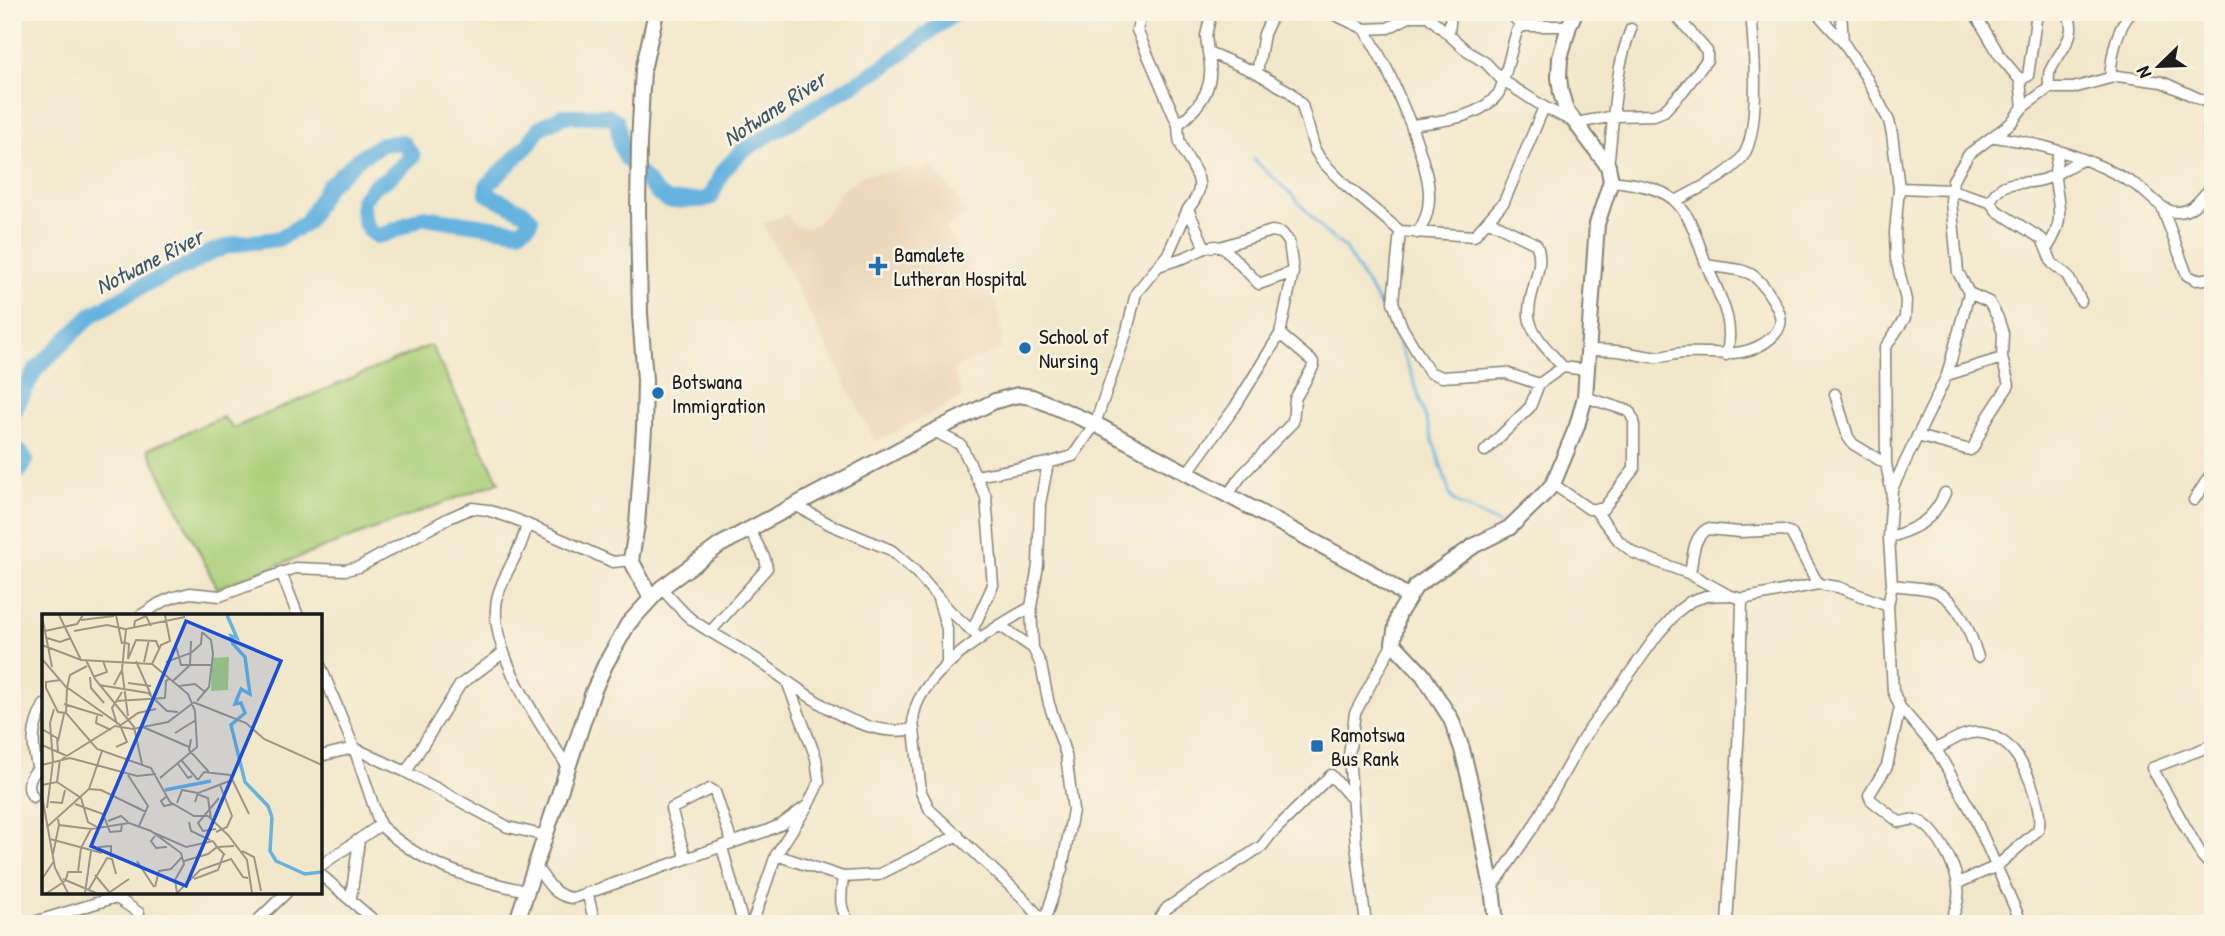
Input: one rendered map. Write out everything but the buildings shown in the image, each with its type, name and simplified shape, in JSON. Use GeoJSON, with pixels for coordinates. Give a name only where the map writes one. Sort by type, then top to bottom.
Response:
{"type":"FeatureCollection","features":[{"type":"Feature","properties":{"kind":"street"},"geometry":{"type":"LineString","coordinates":[[656,12],[647,45],[642,101],[638,213],[644,404],[638,509],[631,560],[656,593],[691,619],[757,660],[788,684],[842,715],[871,727],[899,733],[914,729]]}},
{"type":"Feature","properties":{"kind":"street"},"geometry":{"type":"LineString","coordinates":[[975,476],[1073,456],[1095,424],[1127,331],[1136,293],[1168,254],[1188,209],[1201,189],[1198,177],[1179,141],[1178,125],[1137,30],[1142,12]]}},
{"type":"Feature","properties":{"kind":"street"},"geometry":{"type":"LineString","coordinates":[[1178,125],[1204,99],[1211,71],[1206,37],[1210,18],[1206,12]]}},
{"type":"Feature","properties":{"kind":"street"},"geometry":{"type":"LineString","coordinates":[[1257,74],[1264,34],[1275,12]]}},
{"type":"Feature","properties":{"kind":"street"},"geometry":{"type":"LineString","coordinates":[[1329,12],[1365,29],[1388,28],[1411,16],[1428,16],[1468,52],[1486,63],[1502,80],[1576,123],[1615,116],[1643,116],[1664,111],[1683,92],[1707,60],[1707,51],[1673,12]]}},
{"type":"Feature","properties":{"kind":"street"},"geometry":{"type":"LineString","coordinates":[[1449,34],[1451,12]]}},
{"type":"Feature","properties":{"kind":"street"},"geometry":{"type":"LineString","coordinates":[[1509,12],[1522,26]]}},
{"type":"Feature","properties":{"kind":"street"},"geometry":{"type":"LineString","coordinates":[[1575,12],[1560,58],[1559,77],[1566,110],[1608,166]]}},
{"type":"Feature","properties":{"kind":"street"},"geometry":{"type":"LineString","coordinates":[[1676,201],[1732,168],[1748,147],[1752,128],[1755,52],[1751,12]]}},
{"type":"Feature","properties":{"kind":"street"},"geometry":{"type":"LineString","coordinates":[[1816,12],[1843,42],[1866,77],[1889,121],[1899,188],[1896,259],[1906,300],[1905,318],[1885,348],[1886,464],[1892,489],[1889,538],[1892,585],[1888,606],[1893,691],[1900,707],[1936,749],[1973,814],[2022,924]]}},
{"type":"Feature","properties":{"kind":"street"},"geometry":{"type":"LineString","coordinates":[[1841,12],[1843,42]]}},
{"type":"Feature","properties":{"kind":"street"},"geometry":{"type":"LineString","coordinates":[[1974,12],[2000,56],[2020,80],[2023,107]]}},
{"type":"Feature","properties":{"kind":"street"},"geometry":{"type":"LineString","coordinates":[[2020,80],[2028,76],[2037,12]]}},
{"type":"Feature","properties":{"kind":"street"},"geometry":{"type":"LineString","coordinates":[[2049,88],[2049,72],[2071,34],[2072,25],[2066,12]]}},
{"type":"Feature","properties":{"kind":"street"},"geometry":{"type":"LineString","coordinates":[[2110,77],[2114,48],[2122,27],[2132,12]]}},
{"type":"Feature","properties":{"kind":"street"},"geometry":{"type":"LineString","coordinates":[[1411,125],[1446,121],[1475,110],[1498,95],[1517,31],[1522,26],[1569,26]]}},
{"type":"Feature","properties":{"kind":"street"},"geometry":{"type":"LineString","coordinates":[[1365,29],[1388,71],[1411,125],[1427,173],[1429,198],[1425,222],[1417,233]]}},
{"type":"Feature","properties":{"kind":"street"},"geometry":{"type":"LineString","coordinates":[[1366,924],[1349,755],[1355,713],[1393,643],[1398,615],[1412,591],[1475,544],[1509,528],[1553,484],[1577,426],[1585,397],[1597,224],[1611,181],[1608,166],[1620,61],[1631,29]]}},
{"type":"Feature","properties":{"kind":"street"},"geometry":{"type":"LineString","coordinates":[[1208,52],[1290,92],[1302,105],[1315,150],[1321,160],[1344,184],[1400,231],[1471,237],[1500,210],[1545,107]]}},
{"type":"Feature","properties":{"kind":"street"},"geometry":{"type":"LineString","coordinates":[[1917,436],[1965,450],[1973,448],[1988,417],[2009,386],[2002,358],[2003,333],[1998,317],[1989,302],[1969,293],[1958,272],[1951,190],[1957,171],[1969,154],[2011,123],[2023,107],[2049,88],[2073,88],[2110,77],[2162,82],[2213,107],[2209,128],[2211,187],[2196,204],[2185,211],[2174,212],[2162,207],[2135,184],[2083,160],[2059,151],[1995,136]]}},
{"type":"Feature","properties":{"kind":"street"},"geometry":{"type":"LineString","coordinates":[[2048,248],[2061,215],[2054,176],[2059,151]]}},
{"type":"Feature","properties":{"kind":"street"},"geometry":{"type":"LineString","coordinates":[[1990,202],[1994,192],[2000,187],[2054,176],[2067,166],[2083,160]]}},
{"type":"Feature","properties":{"kind":"street"},"geometry":{"type":"LineString","coordinates":[[1611,181],[1647,186],[1676,201],[1696,230],[1727,315],[1729,332],[1726,355]]}},
{"type":"Feature","properties":{"kind":"street"},"geometry":{"type":"LineString","coordinates":[[1899,188],[1951,190],[1990,202],[1997,211],[2039,235],[2048,248],[2052,262],[2067,275],[2081,301]]}},
{"type":"Feature","properties":{"kind":"street"},"geometry":{"type":"LineString","coordinates":[[2162,207],[2187,275],[2196,280],[2213,278]]}},
{"type":"Feature","properties":{"kind":"street"},"geometry":{"type":"LineString","coordinates":[[1188,209],[1205,248]]}},
{"type":"Feature","properties":{"kind":"street"},"geometry":{"type":"LineString","coordinates":[[1489,221],[1533,242],[1539,248],[1529,316],[1538,337],[1563,367]]}},
{"type":"Feature","properties":{"kind":"street"},"geometry":{"type":"LineString","coordinates":[[1161,265],[1205,248],[1220,247],[1272,231],[1282,233],[1289,242],[1293,272],[1280,334],[1235,407],[1187,473]]}},
{"type":"Feature","properties":{"kind":"street"},"geometry":{"type":"LineString","coordinates":[[1400,231],[1393,302],[1402,327],[1429,372],[1442,377],[1506,373],[1539,384]]}},
{"type":"Feature","properties":{"kind":"street"},"geometry":{"type":"LineString","coordinates":[[1220,247],[1259,284],[1293,272]]}},
{"type":"Feature","properties":{"kind":"street"},"geometry":{"type":"LineString","coordinates":[[1587,350],[1659,357],[1683,353],[1726,355],[1753,350],[1779,331],[1781,318],[1761,280],[1753,273],[1707,265]]}},
{"type":"Feature","properties":{"kind":"street"},"geometry":{"type":"LineString","coordinates":[[1892,489],[1947,375],[1969,293]]}},
{"type":"Feature","properties":{"kind":"street"},"geometry":{"type":"LineString","coordinates":[[1227,496],[1241,477],[1293,422],[1295,399],[1313,367],[1313,362],[1280,334]]}},
{"type":"Feature","properties":{"kind":"street"},"geometry":{"type":"LineString","coordinates":[[1947,375],[2002,358]]}},
{"type":"Feature","properties":{"kind":"street"},"geometry":{"type":"LineString","coordinates":[[1485,451],[1530,407],[1539,384],[1563,367],[1586,370]]}},
{"type":"Feature","properties":{"kind":"street"},"geometry":{"type":"LineString","coordinates":[[1836,394],[1848,437],[1853,444],[1886,464]]}},
{"type":"Feature","properties":{"kind":"street"},"geometry":{"type":"LineString","coordinates":[[516,924],[604,665],[628,624],[656,593],[720,545],[750,528],[933,430],[995,401],[1018,395],[1032,397],[1095,424],[1374,574],[1412,591]]}},
{"type":"Feature","properties":{"kind":"street"},"geometry":{"type":"LineString","coordinates":[[1553,484],[1589,509],[1603,509],[1634,468],[1634,421],[1629,411],[1585,397]]}},
{"type":"Feature","properties":{"kind":"street"},"geometry":{"type":"LineString","coordinates":[[933,430],[961,445],[986,497],[993,585],[976,634],[929,686],[915,707],[912,719],[921,792],[930,810],[1045,923],[1062,869],[1073,810],[1066,755],[1049,704],[1041,665],[1033,648],[1031,607],[1038,565],[1040,504],[1048,463]]}},
{"type":"Feature","properties":{"kind":"street"},"geometry":{"type":"LineString","coordinates":[[2194,499],[2213,471]]}},
{"type":"Feature","properties":{"kind":"street"},"geometry":{"type":"LineString","coordinates":[[1889,538],[1916,528],[1929,519],[1945,493]]}},
{"type":"Feature","properties":{"kind":"street"},"geometry":{"type":"LineString","coordinates":[[795,505],[831,525],[891,550],[976,634]]}},
{"type":"Feature","properties":{"kind":"street"},"geometry":{"type":"LineString","coordinates":[[143,614],[174,597],[190,593],[220,596],[295,568],[345,570],[359,567],[472,508],[487,510],[527,524],[613,562],[631,560]]}},
{"type":"Feature","properties":{"kind":"street"},"geometry":{"type":"LineString","coordinates":[[1595,510],[1626,547],[1690,574],[1728,595]]}},
{"type":"Feature","properties":{"kind":"street"},"geometry":{"type":"LineString","coordinates":[[527,524],[524,538],[498,594],[498,636],[538,721],[568,767]]}},
{"type":"Feature","properties":{"kind":"street"},"geometry":{"type":"LineString","coordinates":[[711,631],[767,568],[750,528]]}},
{"type":"Feature","properties":{"kind":"street"},"geometry":{"type":"LineString","coordinates":[[1690,574],[1695,544],[1699,534],[1707,529],[1783,530],[1791,533],[1797,541],[1818,584]]}},
{"type":"Feature","properties":{"kind":"street"},"geometry":{"type":"LineString","coordinates":[[281,572],[297,614]]}},
{"type":"Feature","properties":{"kind":"street"},"geometry":{"type":"LineString","coordinates":[[1374,574],[1386,585],[1398,615]]}},
{"type":"Feature","properties":{"kind":"street"},"geometry":{"type":"LineString","coordinates":[[1492,888],[1532,829],[1584,737],[1658,634],[1678,611],[1691,601],[1706,596],[1728,595],[1742,598],[1818,584],[1838,587],[1888,606]]}},
{"type":"Feature","properties":{"kind":"street"},"geometry":{"type":"LineString","coordinates":[[1892,585],[1933,590],[1944,597],[1970,632],[1978,657]]}},
{"type":"Feature","properties":{"kind":"street"},"geometry":{"type":"LineString","coordinates":[[936,595],[947,629],[947,666]]}},
{"type":"Feature","properties":{"kind":"street"},"geometry":{"type":"LineString","coordinates":[[1727,924],[1739,729],[1742,598]]}},
{"type":"Feature","properties":{"kind":"street"},"geometry":{"type":"LineString","coordinates":[[976,634],[1031,607]]}},
{"type":"Feature","properties":{"kind":"street"},"geometry":{"type":"LineString","coordinates":[[999,625],[1033,648]]}},
{"type":"Feature","properties":{"kind":"street"},"geometry":{"type":"LineString","coordinates":[[1393,643],[1423,675],[1451,719],[1472,789],[1492,888],[1496,924]]}},
{"type":"Feature","properties":{"kind":"street"},"geometry":{"type":"LineString","coordinates":[[405,772],[460,685],[504,652]]}},
{"type":"Feature","properties":{"kind":"street"},"geometry":{"type":"LineString","coordinates":[[322,670],[354,748],[380,825],[410,850],[439,866],[473,879],[527,891]]}},
{"type":"Feature","properties":{"kind":"street"},"geometry":{"type":"LineString","coordinates":[[752,924],[776,855],[808,805],[819,782],[816,758],[788,684]]}},
{"type":"Feature","properties":{"kind":"street"},"geometry":{"type":"LineString","coordinates":[[1900,707],[1887,766],[1869,795],[1871,800],[1899,822],[1916,820],[1932,829],[1958,883],[1956,907],[1948,924]]}},
{"type":"Feature","properties":{"kind":"street"},"geometry":{"type":"LineString","coordinates":[[33,797],[28,782],[41,767],[33,752],[33,733],[42,710]]}},
{"type":"Feature","properties":{"kind":"street"},"geometry":{"type":"LineString","coordinates":[[1936,749],[1968,733],[1996,737],[2012,751],[2029,774],[2035,790],[2040,824],[2038,830],[1997,866],[1958,883]]}},
{"type":"Feature","properties":{"kind":"street"},"geometry":{"type":"LineString","coordinates":[[2213,745],[2152,768],[2202,856],[2213,868]]}},
{"type":"Feature","properties":{"kind":"street"},"geometry":{"type":"LineString","coordinates":[[322,756],[354,748],[508,827],[546,836]]}},
{"type":"Feature","properties":{"kind":"street"},"geometry":{"type":"LineString","coordinates":[[1156,924],[1167,908],[1262,846],[1331,775],[1352,799]]}},
{"type":"Feature","properties":{"kind":"street"},"geometry":{"type":"LineString","coordinates":[[686,859],[671,809],[710,789],[715,792],[743,924]]}},
{"type":"Feature","properties":{"kind":"street"},"geometry":{"type":"LineString","coordinates":[[536,867],[561,897],[588,895],[782,824],[808,805]]}},
{"type":"Feature","properties":{"kind":"street"},"geometry":{"type":"LineString","coordinates":[[322,865],[380,825]]}},
{"type":"Feature","properties":{"kind":"street"},"geometry":{"type":"LineString","coordinates":[[776,855],[843,877],[878,875],[958,835]]}},
{"type":"Feature","properties":{"kind":"street"},"geometry":{"type":"LineString","coordinates":[[351,898],[359,840]]}},
{"type":"Feature","properties":{"kind":"street"},"geometry":{"type":"LineString","coordinates":[[322,876],[378,924]]}},
{"type":"Feature","properties":{"kind":"street"},"geometry":{"type":"LineString","coordinates":[[843,877],[841,904],[843,915],[851,924]]}},
{"type":"Feature","properties":{"kind":"street"},"geometry":{"type":"LineString","coordinates":[[254,924],[285,894]]}},
{"type":"Feature","properties":{"kind":"street"},"geometry":{"type":"LineString","coordinates":[[588,895],[592,924]]}},
{"type":"Feature","properties":{"kind":"street"},"geometry":{"type":"LineString","coordinates":[[28,924],[113,898],[139,913]]}},
{"type":"Feature","properties":{"kind":"shaded area","name":"Bamalete Lutheran Hospital"},"geometry":{"type":"Polygon","coordinates":[[[930,163],[968,213],[945,229],[997,304],[1003,336],[1001,349],[952,370],[964,396],[876,442],[763,223],[787,215],[796,227],[809,228],[818,223],[832,207],[839,193],[863,175],[910,168],[914,173],[930,163]]]}},
{"type":"Feature","properties":{"kind":"green space"},"geometry":{"type":"Polygon","coordinates":[[[431,345],[499,482],[217,588],[148,449],[223,417],[233,428],[431,345]]]}},
{"type":"Feature","properties":{"kind":"waterway","name":"Notwane River"},"geometry":{"type":"LineString","coordinates":[[12,415],[36,369],[92,315],[144,285],[211,252],[235,244],[278,239],[306,223],[327,187],[358,159],[382,144],[402,142],[413,156],[386,180],[376,184],[362,200],[364,220],[376,236],[424,217],[519,231],[529,224],[531,219],[524,212],[487,194],[487,186],[529,144],[539,128],[563,116],[608,116],[617,121],[621,147],[627,159],[658,194],[669,201],[701,200],[711,197],[722,172],[742,151],[886,65],[956,12]]}},
{"type":"Feature","properties":{"kind":"waterway"},"geometry":{"type":"LineString","coordinates":[[1253,159],[1294,197],[1326,233],[1344,247],[1386,315],[1412,375],[1451,497],[1457,503],[1499,524]]}},
{"type":"Feature","properties":{"kind":"waterway","name":"Notwane River"},"geometry":{"type":"LineString","coordinates":[[12,448],[26,460],[21,469],[12,475]]}},
{"type":"Feature","properties":{"kind":"place","name":"Bamalete Lutheran Hospital"},"geometry":{"type":"Point","coordinates":[878,266]}},
{"type":"Feature","properties":{"kind":"place","name":"School of Nursing"},"geometry":{"type":"Point","coordinates":[1025,348]}},
{"type":"Feature","properties":{"kind":"place","name":"Botswana Immigration"},"geometry":{"type":"Point","coordinates":[658,393]}},
{"type":"Feature","properties":{"kind":"place","name":"Ramotswa Bus Rank"},"geometry":{"type":"Point","coordinates":[1317,746]}}]}
